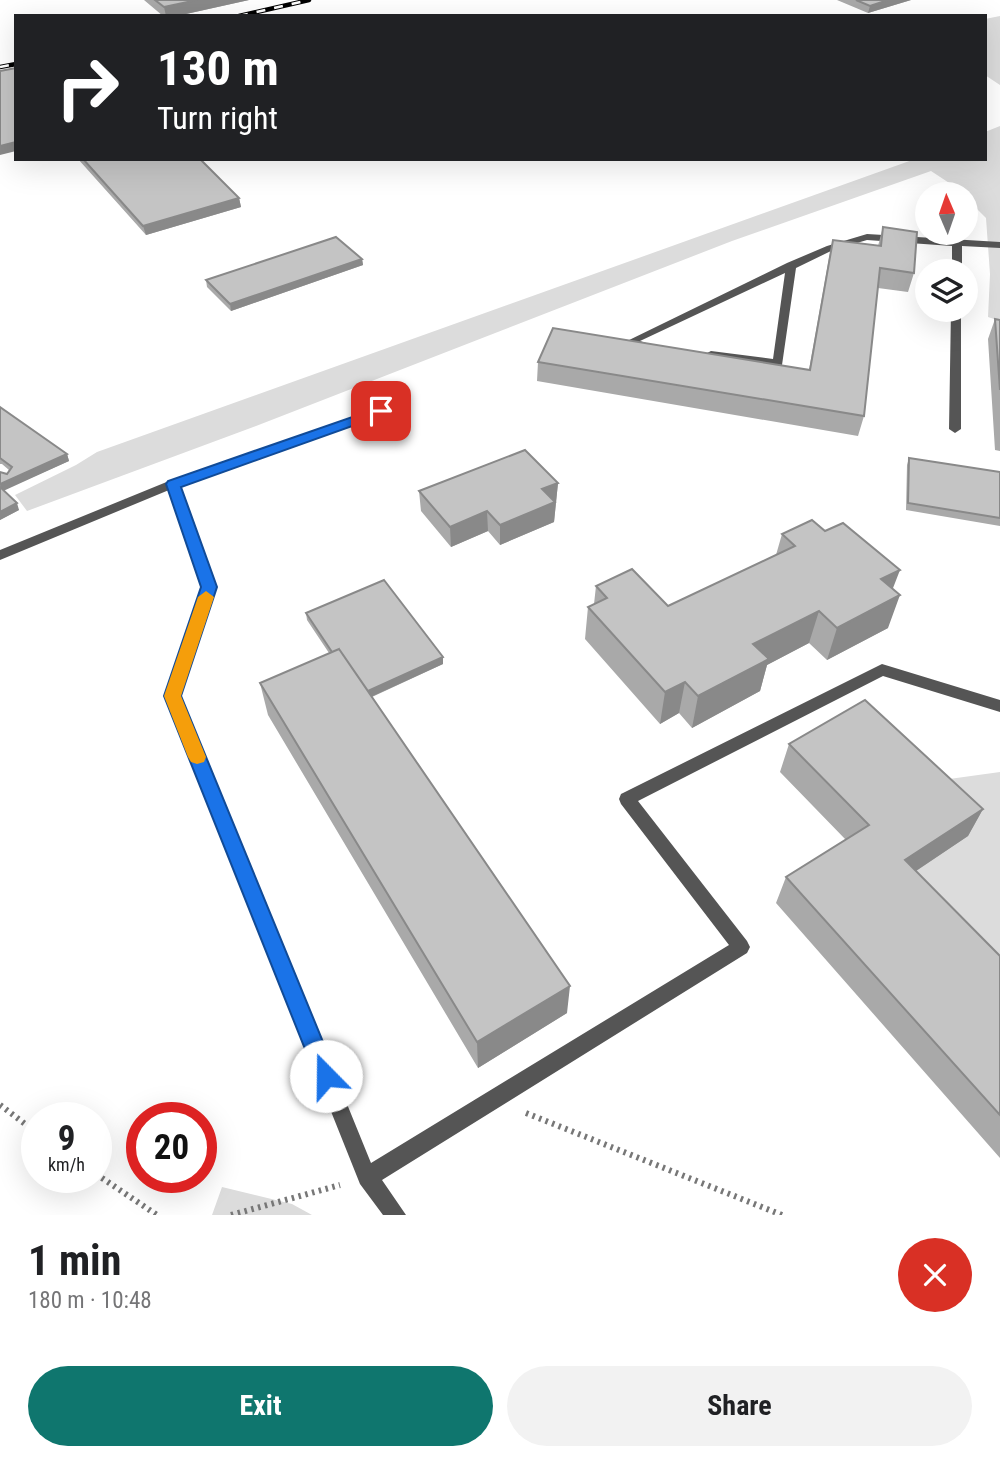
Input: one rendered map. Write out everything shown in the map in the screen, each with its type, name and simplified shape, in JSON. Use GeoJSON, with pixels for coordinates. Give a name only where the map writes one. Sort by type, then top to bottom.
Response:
{"type":"FeatureCollection","features":[{"type":"Feature","properties":{"kind":"lane"},"geometry":{"type":"LineString","coordinates":[[655,346],[628,343],[830,248],[867,237],[915,240]]}},
{"type":"Feature","properties":{"kind":"lane"},"geometry":{"type":"LineString","coordinates":[[978,244],[1000,245]]}},
{"type":"Feature","properties":{"kind":"lane"},"geometry":{"type":"LineString","coordinates":[[696,352],[778,363],[791,265]]}},
{"type":"Feature","properties":{"kind":"lane"},"geometry":{"type":"LineString","coordinates":[[955,429],[956,322]]}},
{"type":"Feature","properties":{"kind":"lane"},"geometry":{"type":"LineString","coordinates":[[0,555],[173,484],[381,411]]}},
{"type":"Feature","properties":{"kind":"lane"},"geometry":{"type":"LineString","coordinates":[[173,484],[209,587],[173,696],[368,1177],[396,1215]]}},
{"type":"Feature","properties":{"kind":"lane"},"geometry":{"type":"LineString","coordinates":[[368,1177],[741,947],[627,799],[882,670],[1000,706]]}},
{"type":"Feature","properties":{"kind":"path"},"geometry":{"type":"LineString","coordinates":[[493,1100],[782,1215]]}},
{"type":"Feature","properties":{"kind":"path"},"geometry":{"type":"LineString","coordinates":[[0,1105],[21,1121]]}},
{"type":"Feature","properties":{"kind":"path"},"geometry":{"type":"LineString","coordinates":[[231,1215],[368,1177]]}},
{"type":"Feature","properties":{"kind":"path"},"geometry":{"type":"LineString","coordinates":[[112,1185],[157,1215]]}},
{"type":"Feature","properties":{"kind":"shaded area"},"geometry":{"type":"Polygon","coordinates":[[[1000,16],[1000,85],[987,76],[987,19],[1000,16]]]}},
{"type":"Feature","properties":{"kind":"shaded area"},"geometry":{"type":"Polygon","coordinates":[[[1000,126],[1000,321],[988,317],[990,274],[986,218],[978,210],[978,182],[948,182],[931,171],[732,241],[256,426],[27,511],[15,495],[97,452],[909,161],[987,161],[987,131],[1000,126]]]}},
{"type":"Feature","properties":{"kind":"shaded area"},"geometry":{"type":"Polygon","coordinates":[[[1000,772],[1000,999],[892,887],[913,784],[1000,772]]]}},
{"type":"Feature","properties":{"kind":"shaded area"},"geometry":{"type":"Polygon","coordinates":[[[222,1187],[292,1204],[312,1215],[212,1215],[222,1187]]]}},
{"type":"Feature","properties":{"kind":"building"},"geometry":{"type":"Polygon","coordinates":[[[155,0],[197,0],[164,7],[155,0]]]}},
{"type":"Feature","properties":{"kind":"building"},"geometry":{"type":"Polygon","coordinates":[[[856,0],[888,0],[870,6],[856,0]]]}},
{"type":"Feature","properties":{"kind":"building"},"geometry":{"type":"Polygon","coordinates":[[[14,68],[14,142],[0,146],[0,71],[14,68]]]}},
{"type":"Feature","properties":{"kind":"building"},"geometry":{"type":"Polygon","coordinates":[[[85,161],[202,161],[239,198],[143,226],[85,161]]]}},
{"type":"Feature","properties":{"kind":"building"},"geometry":{"type":"Polygon","coordinates":[[[883,227],[915,232],[914,273],[880,268],[864,416],[538,362],[553,328],[810,370],[833,240],[881,246],[883,227]]]}},
{"type":"Feature","properties":{"kind":"building"},"geometry":{"type":"Polygon","coordinates":[[[336,237],[362,259],[230,304],[206,280],[336,237]]]}},
{"type":"Feature","properties":{"kind":"building"},"geometry":{"type":"Polygon","coordinates":[[[995,319],[1000,320],[1000,390],[995,319]]]}},
{"type":"Feature","properties":{"kind":"building"},"geometry":{"type":"Polygon","coordinates":[[[0,407],[67,454],[0,484],[0,472],[7,474],[12,467],[0,458],[0,407]]]}},
{"type":"Feature","properties":{"kind":"building"},"geometry":{"type":"Polygon","coordinates":[[[525,450],[558,483],[542,489],[555,502],[500,525],[487,511],[450,527],[419,491],[525,450]]]}},
{"type":"Feature","properties":{"kind":"building"},"geometry":{"type":"Polygon","coordinates":[[[909,458],[1000,472],[1000,518],[908,503],[909,458]]]}},
{"type":"Feature","properties":{"kind":"building"},"geometry":{"type":"Polygon","coordinates":[[[0,487],[17,503],[0,512],[0,487]]]}},
{"type":"Feature","properties":{"kind":"building"},"geometry":{"type":"Polygon","coordinates":[[[812,520],[825,531],[843,523],[900,570],[881,579],[900,595],[837,628],[819,611],[753,644],[769,659],[698,696],[685,682],[665,692],[588,607],[607,598],[596,586],[632,569],[668,606],[795,546],[782,534],[812,520]]]}},
{"type":"Feature","properties":{"kind":"building"},"geometry":{"type":"Polygon","coordinates":[[[384,580],[443,657],[368,691],[339,649],[332,652],[306,613],[384,580]]]}},
{"type":"Feature","properties":{"kind":"building"},"geometry":{"type":"Polygon","coordinates":[[[339,649],[570,986],[477,1042],[260,683],[339,649]]]}},
{"type":"Feature","properties":{"kind":"building"},"geometry":{"type":"Polygon","coordinates":[[[865,700],[983,809],[905,860],[1000,956],[1000,1115],[786,877],[869,825],[789,744],[865,700]]]}},
{"type":"Feature","properties":{"kind":"railway"},"geometry":{"type":"LineString","coordinates":[[248,14],[309,0]]}},
{"type":"Feature","properties":{"kind":"railway"},"geometry":{"type":"LineString","coordinates":[[0,67],[14,64]]}},
{"type":"Feature","properties":{"kind":"slow traffic"},"geometry":{"type":"LineString","coordinates":[[197,757],[173,696],[206,597]]}},
{"type":"Feature","properties":{"kind":"route"},"geometry":{"type":"LineString","coordinates":[[326,1076],[173,696],[209,587],[173,484],[381,411]]}}]}
